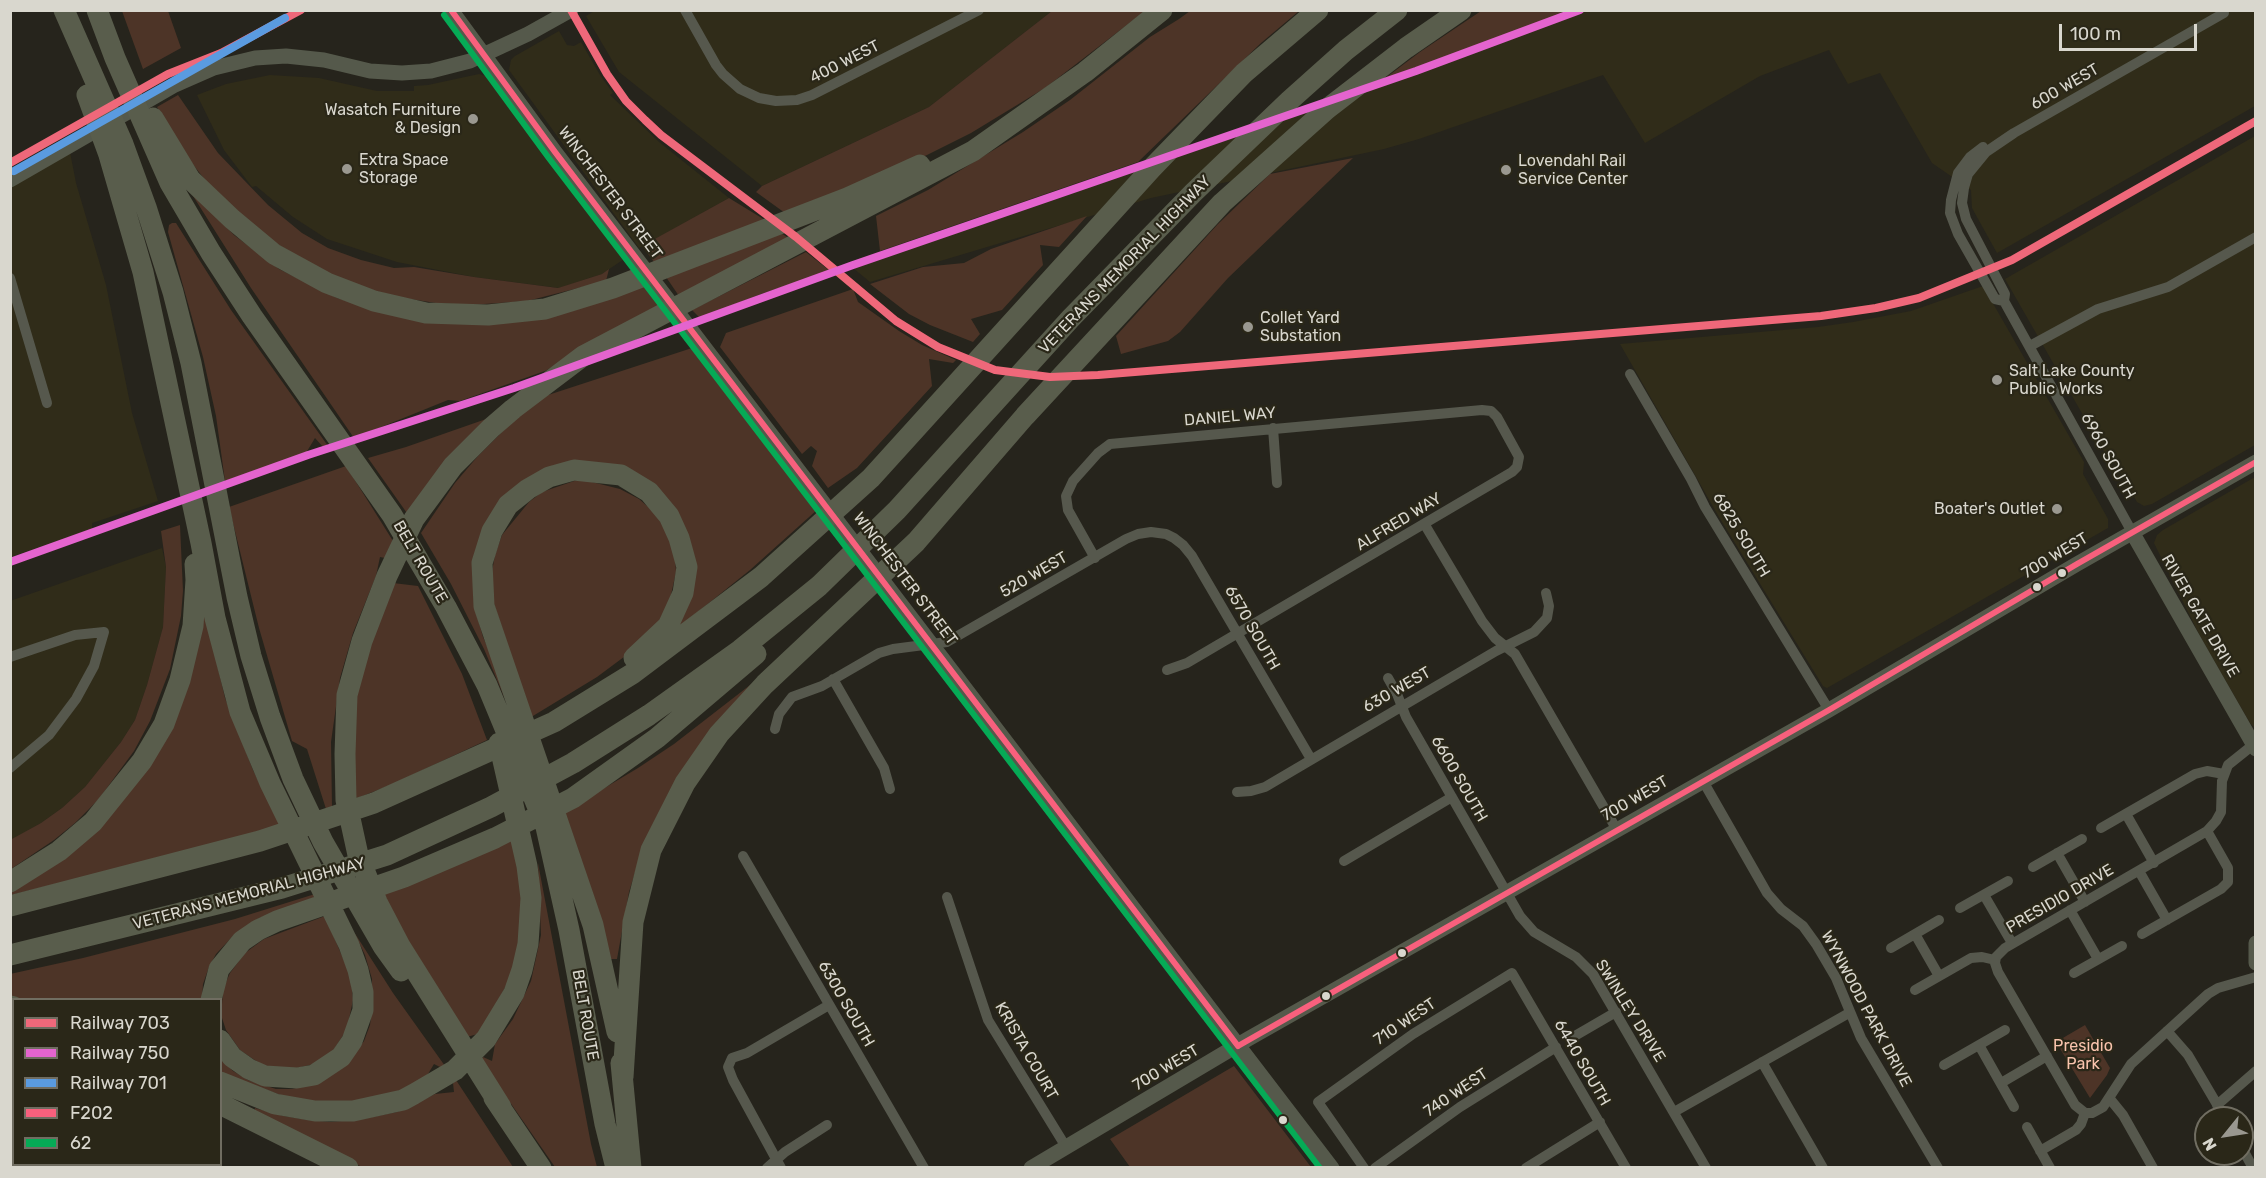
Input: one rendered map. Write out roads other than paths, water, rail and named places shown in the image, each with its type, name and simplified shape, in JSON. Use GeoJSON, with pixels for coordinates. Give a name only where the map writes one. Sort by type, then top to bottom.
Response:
{"type":"FeatureCollection","features":[{"type":"Feature","properties":{"kind":"highway"},"geometry":{"type":"LineString","coordinates":[[57,10],[109,155],[143,272],[215,618],[240,712],[270,783],[349,945],[363,992],[363,1010],[352,1041],[341,1057],[314,1074],[297,1078],[265,1077],[232,1057],[222,1043]]}},
{"type":"Feature","properties":{"kind":"highway"},"geometry":{"type":"LineString","coordinates":[[64,10],[123,144],[170,281],[191,363],[237,597],[251,656],[270,717],[293,778],[324,842],[383,946],[501,1107]]}},
{"type":"Feature","properties":{"kind":"highway"},"geometry":{"type":"LineString","coordinates":[[98,10],[151,116],[190,178],[232,219],[274,254],[327,283],[374,301],[426,313],[488,315],[545,309],[851,206]]}},
{"type":"Feature","properties":{"kind":"highway","name":"BELT ROUTE"},"geometry":{"type":"LineString","coordinates":[[98,10],[115,58],[170,183],[211,253],[252,316],[392,515],[447,607],[487,685],[546,827],[569,930],[605,1124],[616,1167]]}},
{"type":"Feature","properties":{"kind":"highway"},"geometry":{"type":"LineString","coordinates":[[541,1167],[400,946],[377,902],[358,855],[346,800],[347,695],[362,641],[387,576],[414,519],[453,466],[513,409],[583,356],[851,206],[973,151],[1085,72],[1162,10]]}},
{"type":"Feature","properties":{"kind":"highway"},"geometry":{"type":"LineString","coordinates":[[10,906],[260,842],[374,803],[554,722],[632,674],[761,577],[871,478],[1152,168],[1244,73],[1318,10]]}},
{"type":"Feature","properties":{"kind":"highway","name":"VETERANS MEMORIAL HIGHWAY"},"geometry":{"type":"LineString","coordinates":[[10,955],[282,888],[387,855],[491,807],[573,763],[649,715],[823,589],[900,514],[1071,318],[1194,192],[1320,74],[1397,10]]}},
{"type":"Feature","properties":{"kind":"highway"},"geometry":{"type":"LineString","coordinates":[[623,1077],[633,922],[651,850],[685,783],[719,734],[765,684],[916,542],[1025,416],[1222,203],[1311,123],[1427,33],[1461,10]]}},
{"type":"Feature","properties":{"kind":"highway"},"geometry":{"type":"LineString","coordinates":[[900,514],[1030,380],[1095,309],[1142,246]]}},
{"type":"Feature","properties":{"kind":"highway"},"geometry":{"type":"LineString","coordinates":[[10,882],[59,851],[93,822],[142,762],[168,713],[180,681],[193,626],[196,580],[194,547],[178,435]]}},
{"type":"Feature","properties":{"kind":"highway"},"geometry":{"type":"LineString","coordinates":[[554,722],[632,660],[668,626],[683,593],[687,567],[679,538],[669,516],[649,492],[621,475],[574,470],[549,477],[528,489],[508,505],[492,531],[482,563],[484,606],[593,925],[614,1013],[623,1077],[631,1167]]}},
{"type":"Feature","properties":{"kind":"highway"},"geometry":{"type":"LineString","coordinates":[[211,998],[219,969],[242,941],[277,921],[404,877],[495,838],[573,798],[657,738],[823,589]]}},
{"type":"Feature","properties":{"kind":"highway"},"geometry":{"type":"LineString","coordinates":[[222,1083],[275,1104],[315,1111],[353,1111],[403,1100],[455,1070],[486,1039],[514,993],[522,970],[528,944],[531,898],[527,866],[487,685]]}},
{"type":"Feature","properties":{"kind":"highway"},"geometry":{"type":"LineString","coordinates":[[222,1105],[348,1167]]}},
{"type":"Feature","properties":{"kind":"main road","name":"WINCHESTER STREET"},"geometry":{"type":"LineString","coordinates":[[451,10],[483,55],[1332,1167]]}},
{"type":"Feature","properties":{"kind":"main road"},"geometry":{"type":"LineString","coordinates":[[10,180],[173,86],[214,68],[255,58],[286,56],[308,57],[370,71],[402,73],[446,69],[528,34],[571,10]]}},
{"type":"Feature","properties":{"kind":"main road","name":"700 WEST"},"geometry":{"type":"LineString","coordinates":[[1032,1167],[1238,1046],[1829,710],[2256,462]]}},
{"type":"Feature","properties":{"kind":"main road","name":"RIVER GATE DRIVE"},"geometry":{"type":"LineString","coordinates":[[2132,532],[2255,746]]}},
{"type":"Feature","properties":{"kind":"main road"},"geometry":{"type":"LineString","coordinates":[[2256,943],[2256,963]]}},
{"type":"Feature","properties":{"kind":"street","name":"400 WEST"},"geometry":{"type":"LineString","coordinates":[[686,10],[723,74],[740,89],[759,98],[776,101],[797,100],[812,95],[979,10]]}},
{"type":"Feature","properties":{"kind":"street","name":"600 WEST"},"geometry":{"type":"LineString","coordinates":[[1962,203],[1965,181],[1986,152],[2014,133],[2224,14]]}},
{"type":"Feature","properties":{"kind":"street","name":"600 WEST"},"geometry":{"type":"LineString","coordinates":[[1951,200],[1958,173],[1970,157],[1996,138],[2014,133]]}},
{"type":"Feature","properties":{"kind":"street","name":"6960 SOUTH"},"geometry":{"type":"LineString","coordinates":[[1951,200],[1950,213],[1958,234],[1995,299],[2004,301]]}},
{"type":"Feature","properties":{"kind":"street","name":"6960 SOUTH"},"geometry":{"type":"LineString","coordinates":[[1962,203],[1969,226],[2005,294],[2004,301],[2132,532]]}},
{"type":"Feature","properties":{"kind":"street"},"geometry":{"type":"LineString","coordinates":[[2030,346],[2098,309],[2168,287],[2256,237]]}},
{"type":"Feature","properties":{"kind":"street"},"geometry":{"type":"LineString","coordinates":[[10,278],[46,403]]}},
{"type":"Feature","properties":{"kind":"street","name":"6825 SOUTH"},"geometry":{"type":"LineString","coordinates":[[1630,374],[1705,507],[1829,710]]}},
{"type":"Feature","properties":{"kind":"street","name":"DANIEL WAY"},"geometry":{"type":"LineString","coordinates":[[1095,558],[1068,510],[1066,501],[1070,485],[1101,450],[1110,444],[1273,428],[1491,411]]}},
{"type":"Feature","properties":{"kind":"street","name":"ALFRED WAY"},"geometry":{"type":"LineString","coordinates":[[1167,670],[1187,663],[1509,475],[1517,467],[1519,461],[1517,451],[1491,411]]}},
{"type":"Feature","properties":{"kind":"street"},"geometry":{"type":"LineString","coordinates":[[1273,428],[1277,483]]}},
{"type":"Feature","properties":{"kind":"street"},"geometry":{"type":"LineString","coordinates":[[1425,525],[1482,621],[1495,638],[1515,654],[1617,830]]}},
{"type":"Feature","properties":{"kind":"street","name":"520 WEST"},"geometry":{"type":"LineString","coordinates":[[775,729],[778,714],[792,697],[822,686],[879,653],[947,642],[1138,534],[1152,532]]}},
{"type":"Feature","properties":{"kind":"street","name":"6570 SOUTH"},"geometry":{"type":"LineString","coordinates":[[1152,532],[1166,534],[1184,544],[1311,759]]}},
{"type":"Feature","properties":{"kind":"street","name":"630 WEST"},"geometry":{"type":"LineString","coordinates":[[1237,792],[1264,787],[1402,705],[1534,632],[1543,624],[1549,613],[1546,593]]}},
{"type":"Feature","properties":{"kind":"street"},"geometry":{"type":"LineString","coordinates":[[10,657],[75,635],[104,632],[94,666],[76,699],[38,746],[10,768]]}},
{"type":"Feature","properties":{"kind":"street","name":"6600 SOUTH"},"geometry":{"type":"LineString","coordinates":[[1388,678],[1406,717],[1507,893]]}},
{"type":"Feature","properties":{"kind":"street"},"geometry":{"type":"LineString","coordinates":[[833,679],[884,768],[890,789]]}},
{"type":"Feature","properties":{"kind":"street"},"geometry":{"type":"LineString","coordinates":[[2101,828],[2199,772],[2211,771],[2224,774],[2232,761],[2255,746]]}},
{"type":"Feature","properties":{"kind":"street","name":"PRESIDIO DRIVE"},"geometry":{"type":"LineString","coordinates":[[1995,960],[2000,952],[2012,944],[2212,827],[2221,812],[2224,774]]}},
{"type":"Feature","properties":{"kind":"street","name":"WYNWOOD PARK DRIVE"},"geometry":{"type":"LineString","coordinates":[[1703,781],[1767,893],[1812,937],[1836,978],[1861,1038],[1938,1167]]}},
{"type":"Feature","properties":{"kind":"street"},"geometry":{"type":"LineString","coordinates":[[1344,861],[1452,798]]}},
{"type":"Feature","properties":{"kind":"street"},"geometry":{"type":"LineString","coordinates":[[2126,814],[2154,862]]}},
{"type":"Feature","properties":{"kind":"street"},"geometry":{"type":"LineString","coordinates":[[2142,934],[2221,889],[2228,882],[2228,868],[2207,831]]}},
{"type":"Feature","properties":{"kind":"street"},"geometry":{"type":"LineString","coordinates":[[2033,867],[2082,839]]}},
{"type":"Feature","properties":{"kind":"street"},"geometry":{"type":"LineString","coordinates":[[2057,853],[2085,902]]}},
{"type":"Feature","properties":{"kind":"street","name":"6300 SOUTH"},"geometry":{"type":"LineString","coordinates":[[743,856],[924,1167]]}},
{"type":"Feature","properties":{"kind":"street"},"geometry":{"type":"LineString","coordinates":[[2139,871],[2167,920]]}},
{"type":"Feature","properties":{"kind":"street"},"geometry":{"type":"LineString","coordinates":[[1960,908],[2008,881]]}},
{"type":"Feature","properties":{"kind":"street","name":"SWINLEY DRIVE"},"geometry":{"type":"LineString","coordinates":[[1507,893],[1520,916],[1534,932],[1576,957],[1589,969],[1706,1167]]}},
{"type":"Feature","properties":{"kind":"street"},"geometry":{"type":"LineString","coordinates":[[1984,895],[2012,944]]}},
{"type":"Feature","properties":{"kind":"street","name":"KRISTA COURT"},"geometry":{"type":"LineString","coordinates":[[947,897],[988,1020],[1066,1147]]}},
{"type":"Feature","properties":{"kind":"street"},"geometry":{"type":"LineString","coordinates":[[2070,910],[2098,959]]}},
{"type":"Feature","properties":{"kind":"street"},"geometry":{"type":"LineString","coordinates":[[1891,948],[1940,920]]}},
{"type":"Feature","properties":{"kind":"street"},"geometry":{"type":"LineString","coordinates":[[1915,934],[1939,976]]}},
{"type":"Feature","properties":{"kind":"street"},"geometry":{"type":"LineString","coordinates":[[2074,973],[2122,946]]}},
{"type":"Feature","properties":{"kind":"street"},"geometry":{"type":"LineString","coordinates":[[1915,990],[1975,957],[1995,960],[1998,972],[2075,1105],[2085,1113],[2092,1113],[2099,1110],[2110,1099],[2131,1064],[2212,992],[2256,977]]}},
{"type":"Feature","properties":{"kind":"street","name":"6440 SOUTH"},"geometry":{"type":"LineString","coordinates":[[1512,973],[1626,1167]]}},
{"type":"Feature","properties":{"kind":"street","name":"710 WEST"},"geometry":{"type":"LineString","coordinates":[[1362,1167],[1318,1102],[1413,1034],[1512,973]]}},
{"type":"Feature","properties":{"kind":"street"},"geometry":{"type":"LineString","coordinates":[[779,1164],[728,1067],[732,1058],[747,1053],[830,1005]]}},
{"type":"Feature","properties":{"kind":"street"},"geometry":{"type":"LineString","coordinates":[[1573,1037],[1616,1012]]}},
{"type":"Feature","properties":{"kind":"street"},"geometry":{"type":"LineString","coordinates":[[1674,1112],[1849,1013]]}},
{"type":"Feature","properties":{"kind":"street"},"geometry":{"type":"LineString","coordinates":[[1944,1065],[2005,1030]]}},
{"type":"Feature","properties":{"kind":"street"},"geometry":{"type":"LineString","coordinates":[[2167,1031],[2188,1055],[2217,1105],[2256,1071]]}},
{"type":"Feature","properties":{"kind":"street"},"geometry":{"type":"LineString","coordinates":[[1978,1045],[2014,1107]]}},
{"type":"Feature","properties":{"kind":"street","name":"740 WEST"},"geometry":{"type":"LineString","coordinates":[[1375,1167],[1460,1107],[1556,1047]]}},
{"type":"Feature","properties":{"kind":"street"},"geometry":{"type":"LineString","coordinates":[[2001,1083],[2047,1056]]}},
{"type":"Feature","properties":{"kind":"street"},"geometry":{"type":"LineString","coordinates":[[1762,1062],[1823,1167]]}},
{"type":"Feature","properties":{"kind":"street"},"geometry":{"type":"LineString","coordinates":[[2110,1099],[2123,1115],[2153,1167]]}},
{"type":"Feature","properties":{"kind":"street"},"geometry":{"type":"LineString","coordinates":[[2040,1151],[2076,1130],[2085,1113]]}},
{"type":"Feature","properties":{"kind":"street"},"geometry":{"type":"LineString","coordinates":[[1526,1167],[1600,1122]]}},
{"type":"Feature","properties":{"kind":"street"},"geometry":{"type":"LineString","coordinates":[[767,1167],[779,1164],[827,1125]]}},
{"type":"Feature","properties":{"kind":"street"},"geometry":{"type":"LineString","coordinates":[[2027,1127],[2050,1167]]}},
{"type":"Feature","properties":{"kind":"rail line","name":"703"},"geometry":{"type":"LineString","coordinates":[[10,163],[168,74],[221,53],[301,10]]}},
{"type":"Feature","properties":{"kind":"rail line","name":"703"},"geometry":{"type":"LineString","coordinates":[[571,10],[607,74],[626,101],[645,120],[661,135],[796,237],[896,321],[938,347],[995,370],[1050,377],[1821,316],[1876,308],[1919,298],[2012,260],[2256,121]]}},
{"type":"Feature","properties":{"kind":"rail line","name":"750"},"geometry":{"type":"LineString","coordinates":[[10,562],[308,455],[514,388],[853,265],[1416,71],[1580,10]]}},
{"type":"Feature","properties":{"kind":"rail line","name":"701"},"geometry":{"type":"LineString","coordinates":[[14,171],[285,18]]}},
{"type":"Feature","properties":{"kind":"place","name":"Wasatch Furniture & Design"},"geometry":{"type":"Point","coordinates":[473,119]}},
{"type":"Feature","properties":{"kind":"place","name":"Extra Space Storage"},"geometry":{"type":"Point","coordinates":[347,169]}},
{"type":"Feature","properties":{"kind":"place","name":"Lovendahl Rail Service Center"},"geometry":{"type":"Point","coordinates":[1506,170]}},
{"type":"Feature","properties":{"kind":"place","name":"Collet Yard Substation"},"geometry":{"type":"Point","coordinates":[1248,327]}},
{"type":"Feature","properties":{"kind":"place","name":"Salt Lake County Public Works"},"geometry":{"type":"Point","coordinates":[1997,380]}},
{"type":"Feature","properties":{"kind":"place","name":"Boater's Outlet"},"geometry":{"type":"Point","coordinates":[2057,509]}},
{"type":"Feature","properties":{"kind":"park label","name":"Presidio Park"},"geometry":{"type":"Point","coordinates":[2083,1055]}}]}
